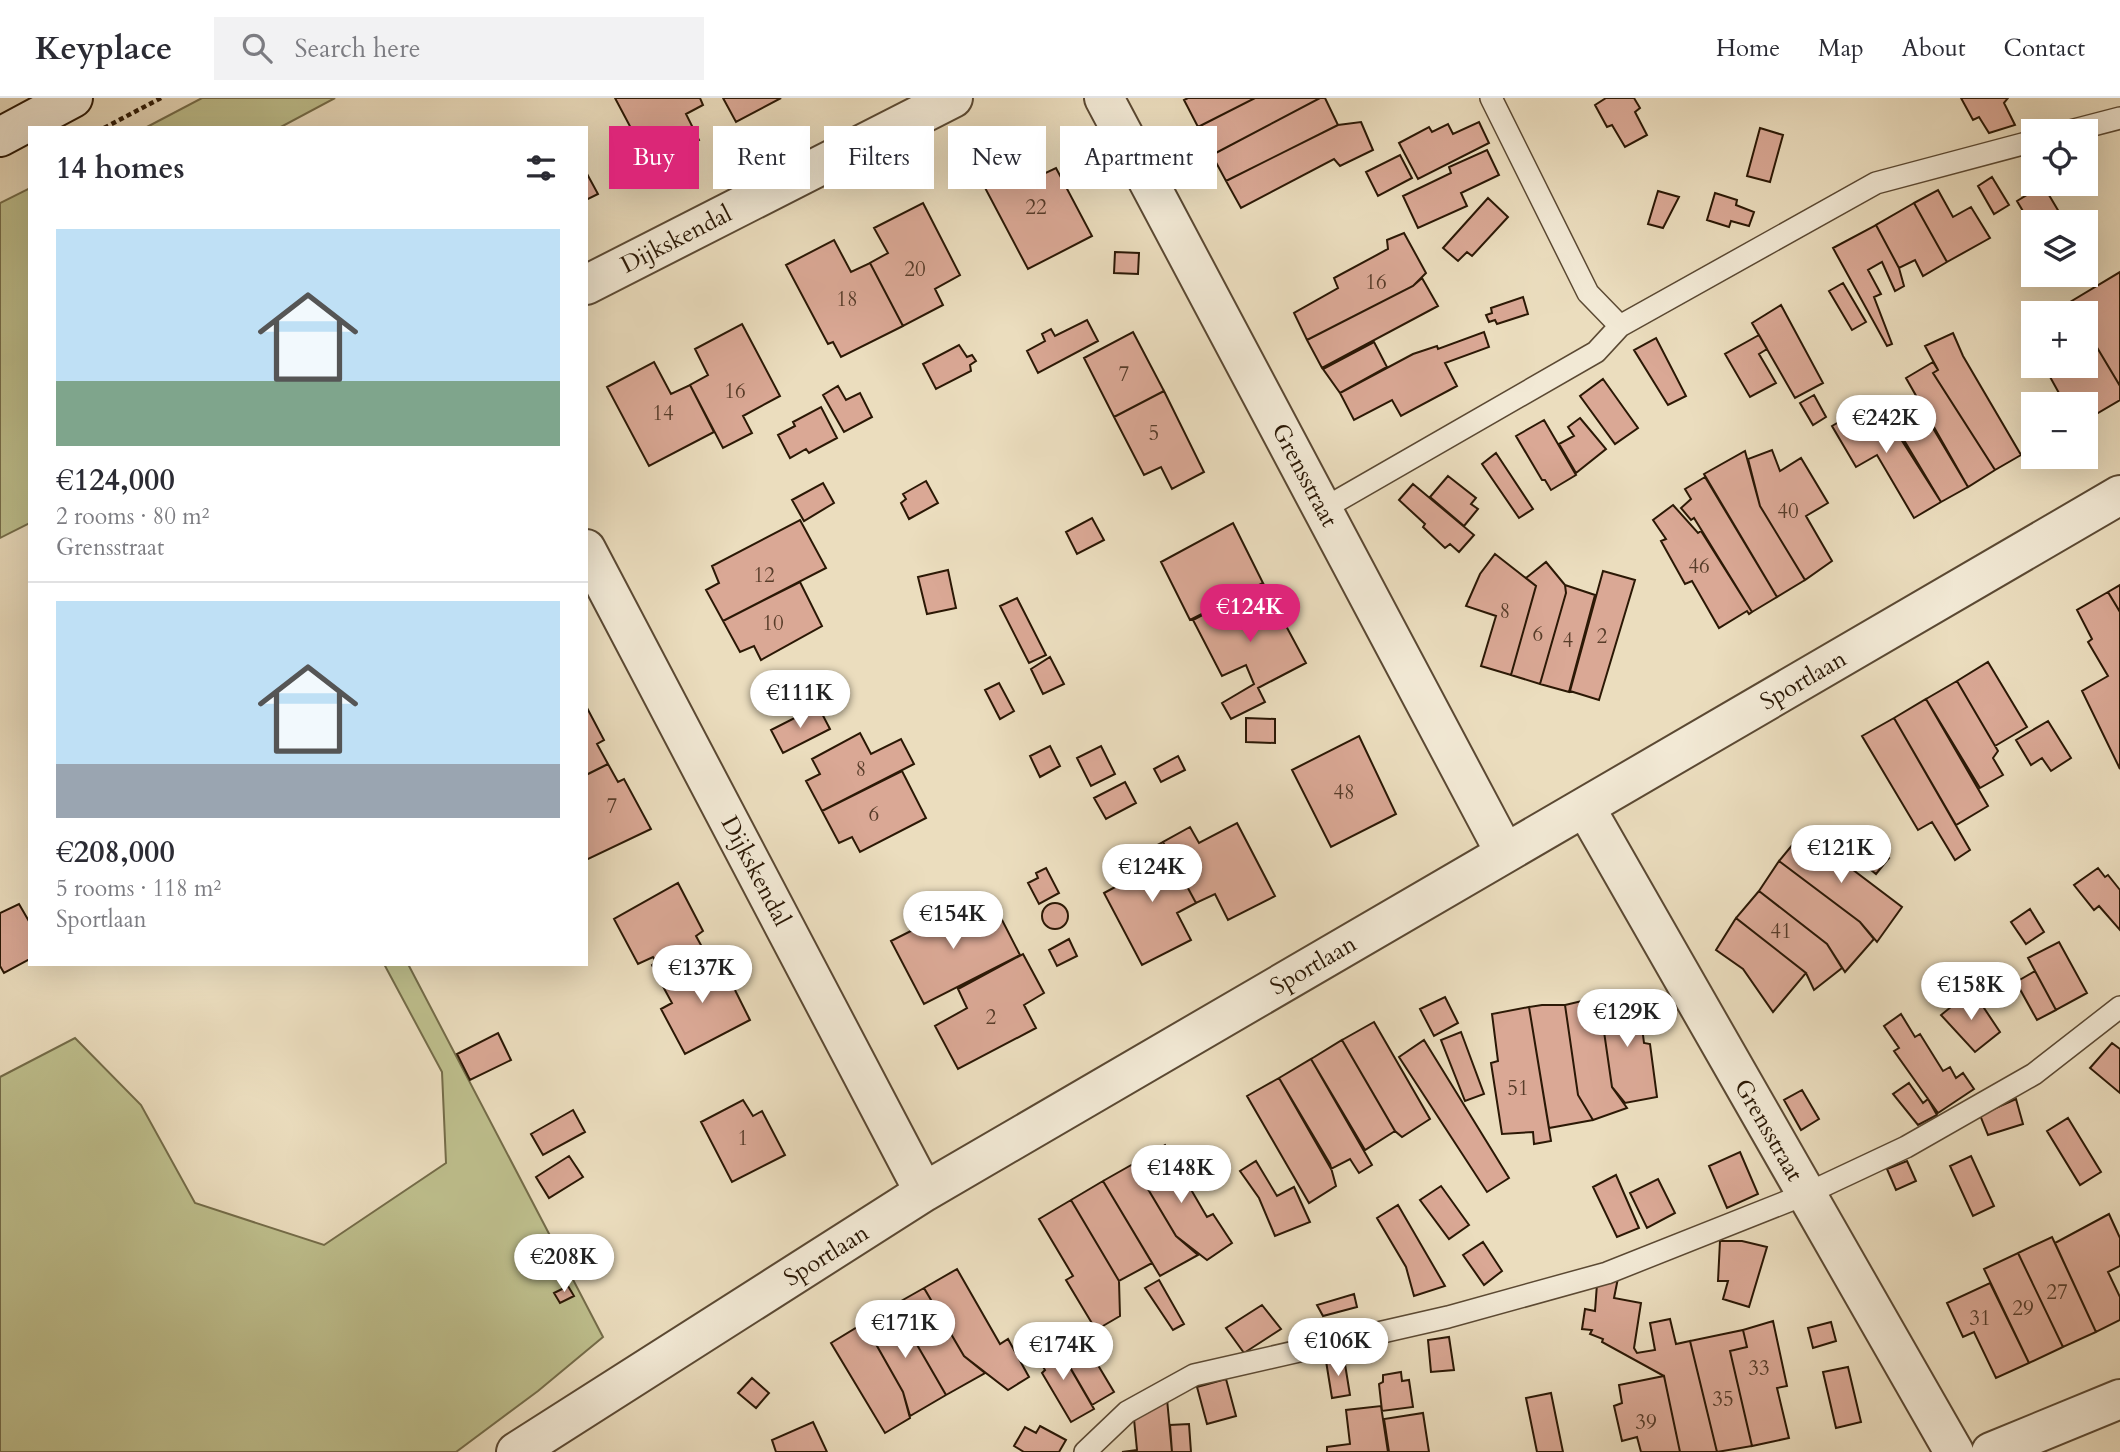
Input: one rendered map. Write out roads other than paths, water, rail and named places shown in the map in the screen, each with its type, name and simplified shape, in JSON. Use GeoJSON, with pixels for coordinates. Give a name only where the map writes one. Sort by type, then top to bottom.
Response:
{"type":"FeatureCollection","features":[{"type":"Feature","properties":{"kind":"street"},"geometry":{"type":"LineString","coordinates":[[0,136],[73,98]]}},
{"type":"Feature","properties":{"kind":"street","name":"Dijkskendal"},"geometry":{"type":"LineString","coordinates":[[588,284],[953,98]]}},
{"type":"Feature","properties":{"kind":"street","name":"Grensstraat"},"geometry":{"type":"LineString","coordinates":[[1104,98],[1505,853]]}},
{"type":"Feature","properties":{"kind":"street","name":"Sportlaan"},"geometry":{"type":"LineString","coordinates":[[519,1451],[925,1192],[2120,495]]}},
{"type":"Feature","properties":{"kind":"street","name":"Dijkskendal"},"geometry":{"type":"LineString","coordinates":[[588,553],[925,1192]]}},
{"type":"Feature","properties":{"kind":"street","name":"Grensstraat"},"geometry":{"type":"LineString","coordinates":[[1585,807],[1954,1452]]}},
{"type":"Feature","properties":{"kind":"street"},"geometry":{"type":"LineString","coordinates":[[1991,1452],[2120,1399]]}},
{"type":"Feature","properties":{"kind":"lane"},"geometry":{"type":"LineString","coordinates":[[1491,98],[1588,293],[1620,326]]}},
{"type":"Feature","properties":{"kind":"lane"},"geometry":{"type":"LineString","coordinates":[[2098,124],[2120,118]]}},
{"type":"Feature","properties":{"kind":"lane"},"geometry":{"type":"LineString","coordinates":[[1324,509],[1596,352],[1620,326],[1876,183],[2021,144]]}},
{"type":"Feature","properties":{"kind":"lane"},"geometry":{"type":"LineString","coordinates":[[1085,1452],[1127,1412],[1194,1375],[1448,1317],[1607,1273],[1806,1194],[1906,1147],[2034,1074],[2120,1007]]}}]}
